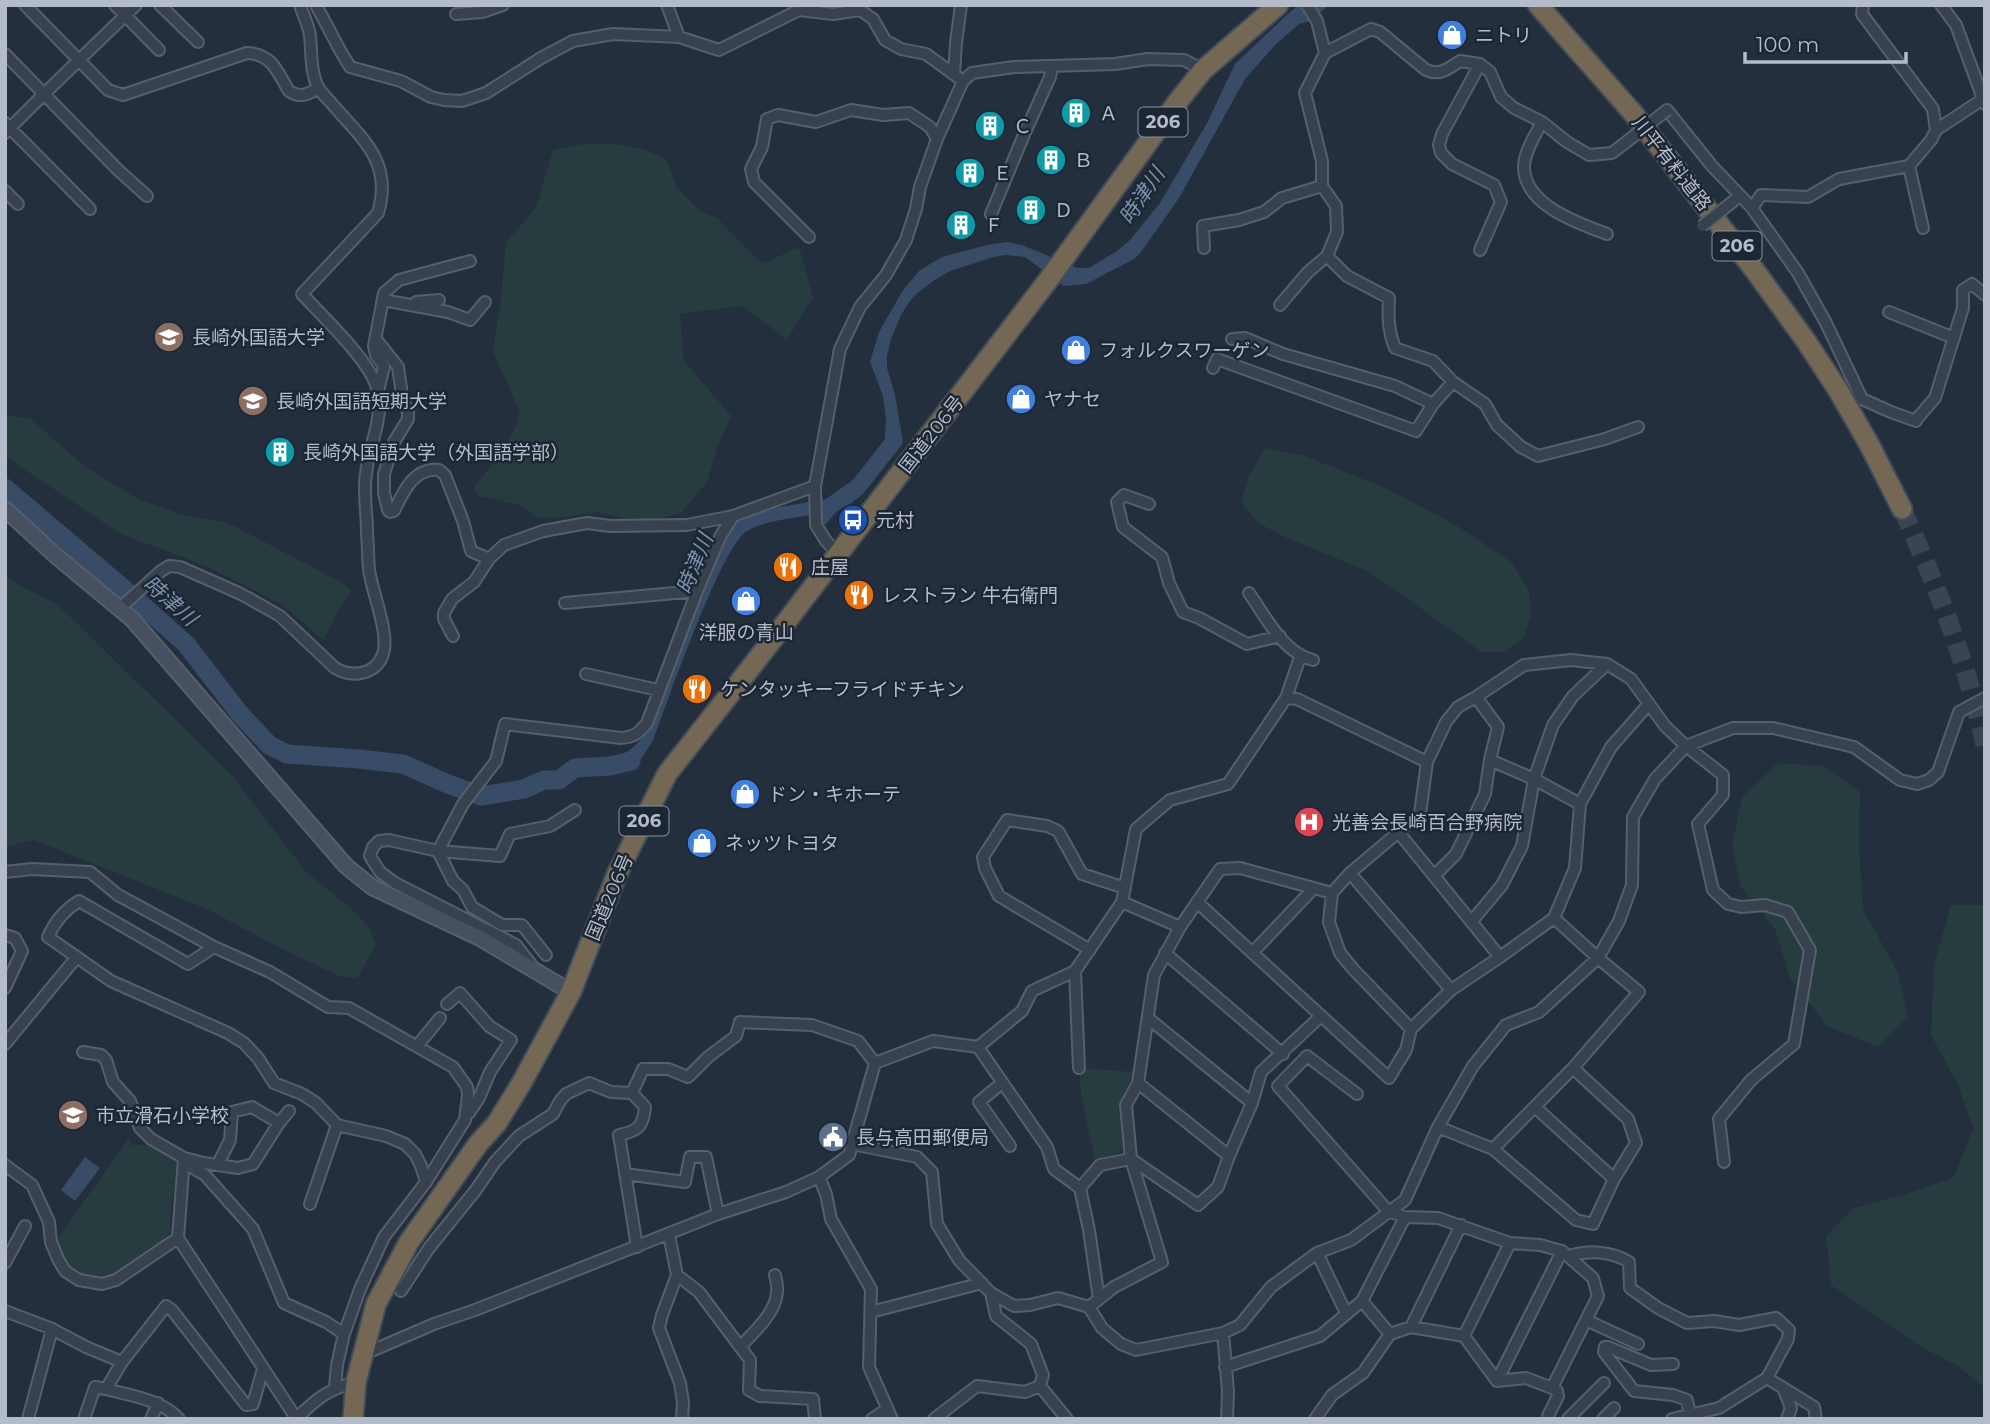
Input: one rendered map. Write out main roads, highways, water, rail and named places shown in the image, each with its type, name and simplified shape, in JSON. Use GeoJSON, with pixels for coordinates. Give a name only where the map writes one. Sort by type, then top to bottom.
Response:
{"type":"FeatureCollection","features":[{"type":"Feature","properties":{"kind":"highway","name":"国道206号"},"geometry":{"type":"LineString","coordinates":[[353,1419],[356,1382],[376,1304],[409,1242],[478,1144],[497,1123],[521,1084],[571,992],[617,874],[667,774],[1046,283],[1203,70],[1278,5]]}},
{"type":"Feature","properties":{"kind":"highway","name":"川平有料道路"},"geometry":{"type":"LineString","coordinates":[[1538,5],[1633,113],[1763,282],[1838,390],[1905,506],[1842,381],[1761,262],[1633,103],[1548,5]]}},
{"type":"Feature","properties":{"kind":"water","name":"時津川"},"geometry":{"type":"Polygon","coordinates":[[[1299,5],[1329,5],[1310,21],[1299,24],[1275,45],[1245,79],[1179,198],[1134,259],[1086,284],[1064,286],[1025,257],[1005,255],[950,271],[917,293],[901,315],[887,356],[887,368],[895,395],[903,443],[863,494],[837,511],[825,525],[810,515],[778,520],[747,531],[736,543],[710,594],[653,740],[631,769],[608,769],[607,763],[630,750],[647,731],[704,585],[729,530],[752,512],[826,499],[853,480],[885,439],[883,396],[870,362],[879,332],[903,290],[920,270],[942,257],[1008,242],[1022,245],[1077,268],[1089,268],[1117,251],[1130,240],[1160,203],[1207,123],[1235,64],[1299,5]]]}},
{"type":"Feature","properties":{"kind":"water"},"geometry":{"type":"Polygon","coordinates":[[[85,1157],[100,1168],[75,1201],[61,1190],[85,1157]]]}},
{"type":"Feature","properties":{"kind":"waterway","name":"時津川"},"geometry":{"type":"LineString","coordinates":[[5,488],[186,644],[240,714],[269,745],[287,754],[403,764],[481,796],[524,789],[544,780],[559,780],[575,768],[610,766],[631,761]]}},
{"type":"Feature","properties":{"kind":"tunnel"},"geometry":{"type":"LineString","coordinates":[[1902,509],[1950,625],[1985,745]]}},
{"type":"Feature","properties":{"kind":"place","name":"ニトリ"},"geometry":{"type":"Point","coordinates":[1452,35]}},
{"type":"Feature","properties":{"kind":"place","name":"Ａ"},"geometry":{"type":"Point","coordinates":[1076,113]}},
{"type":"Feature","properties":{"kind":"place","name":"Ｃ"},"geometry":{"type":"Point","coordinates":[990,126]}},
{"type":"Feature","properties":{"kind":"place","name":"Ｂ"},"geometry":{"type":"Point","coordinates":[1051,160]}},
{"type":"Feature","properties":{"kind":"place","name":"Ｅ"},"geometry":{"type":"Point","coordinates":[970,173]}},
{"type":"Feature","properties":{"kind":"place","name":"Ｄ"},"geometry":{"type":"Point","coordinates":[1031,210]}},
{"type":"Feature","properties":{"kind":"place","name":"Ｆ"},"geometry":{"type":"Point","coordinates":[961,225]}},
{"type":"Feature","properties":{"kind":"place","name":"長崎外国語大学"},"geometry":{"type":"Point","coordinates":[169,337]}},
{"type":"Feature","properties":{"kind":"place","name":"フォルクスワーゲン"},"geometry":{"type":"Point","coordinates":[1076,350]}},
{"type":"Feature","properties":{"kind":"place","name":"ヤナセ"},"geometry":{"type":"Point","coordinates":[1021,399]}},
{"type":"Feature","properties":{"kind":"place","name":"長崎外国語短期大学"},"geometry":{"type":"Point","coordinates":[253,401]}},
{"type":"Feature","properties":{"kind":"place","name":"長崎外国語大学（外国語学部）"},"geometry":{"type":"Point","coordinates":[280,452]}},
{"type":"Feature","properties":{"kind":"place","name":"元村"},"geometry":{"type":"Point","coordinates":[853,520]}},
{"type":"Feature","properties":{"kind":"place","name":"庄屋"},"geometry":{"type":"Point","coordinates":[788,567]}},
{"type":"Feature","properties":{"kind":"place","name":"レストラン 牛右衛門"},"geometry":{"type":"Point","coordinates":[859,595]}},
{"type":"Feature","properties":{"kind":"place","name":"洋服の青山"},"geometry":{"type":"Point","coordinates":[746,601]}},
{"type":"Feature","properties":{"kind":"place","name":"ケンタッキーフライドチキン"},"geometry":{"type":"Point","coordinates":[697,689]}},
{"type":"Feature","properties":{"kind":"place","name":"ドン・キホーテ"},"geometry":{"type":"Point","coordinates":[745,794]}},
{"type":"Feature","properties":{"kind":"place","name":"光善会長崎百合野病院"},"geometry":{"type":"Point","coordinates":[1309,822]}},
{"type":"Feature","properties":{"kind":"place","name":"ネッツトヨタ"},"geometry":{"type":"Point","coordinates":[702,843]}},
{"type":"Feature","properties":{"kind":"place","name":"市立滑石小学校"},"geometry":{"type":"Point","coordinates":[73,1115]}},
{"type":"Feature","properties":{"kind":"place","name":"長与高田郵便局"},"geometry":{"type":"Point","coordinates":[833,1137]}}]}
